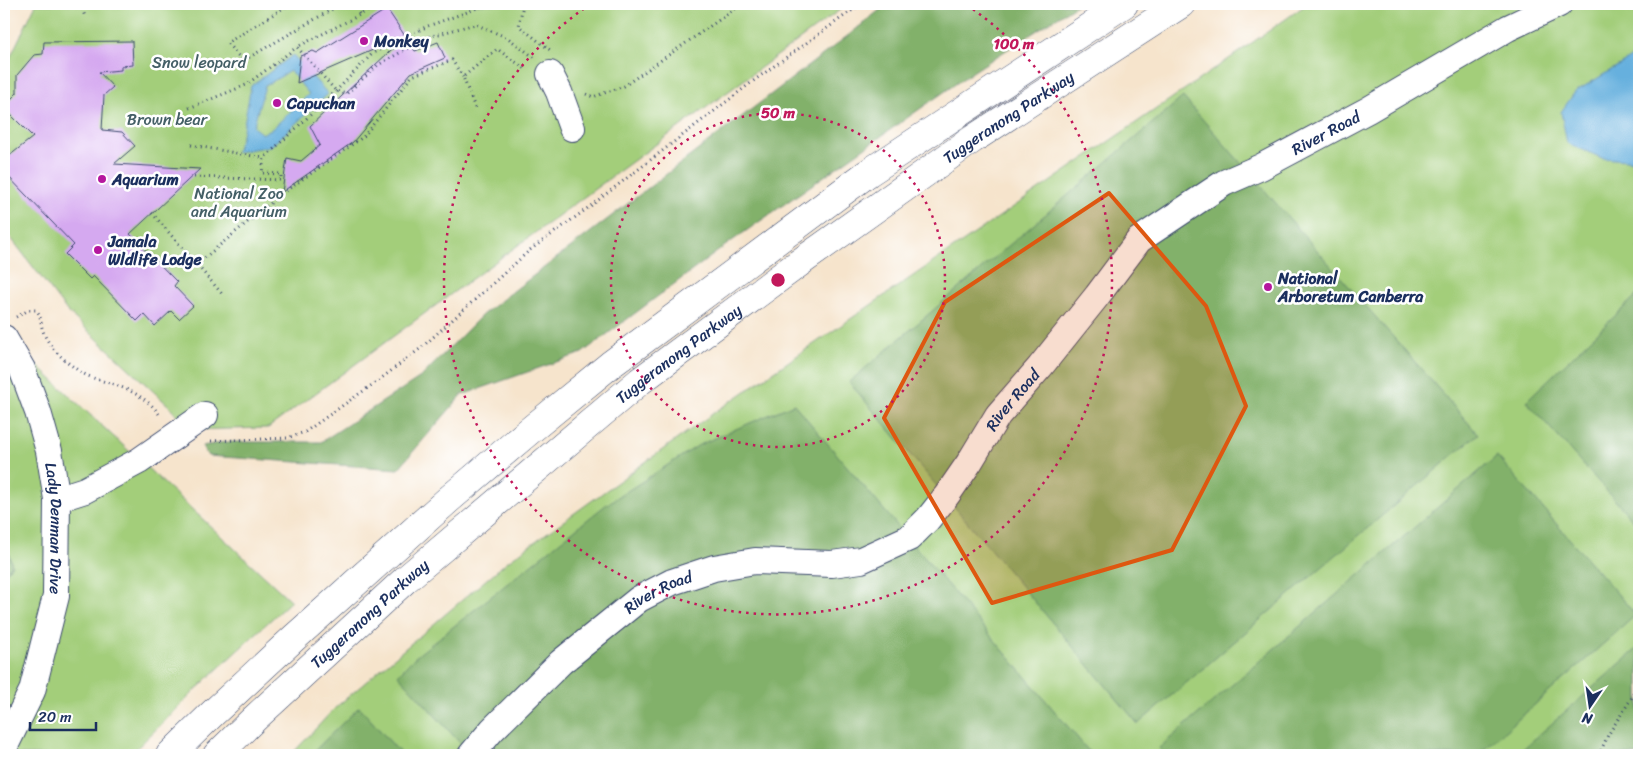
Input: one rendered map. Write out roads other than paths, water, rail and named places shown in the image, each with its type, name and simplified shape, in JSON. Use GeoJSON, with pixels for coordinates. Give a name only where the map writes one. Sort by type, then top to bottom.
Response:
{"type":"FeatureCollection","features":[{"type":"Feature","properties":{"kind":"highway","name":"Tuggeranong Parkway"},"geometry":{"type":"LineString","coordinates":[[170,755],[294,638],[448,500],[610,365],[868,172],[1124,4]]}},
{"type":"Feature","properties":{"kind":"highway","name":"Tuggeranong Parkway"},"geometry":{"type":"LineString","coordinates":[[217,755],[405,580],[640,381],[806,258],[973,140],[1181,4]]}},
{"type":"Feature","properties":{"kind":"street","name":"River Road"},"geometry":{"type":"LineString","coordinates":[[471,755],[492,730],[561,662],[638,599],[672,582],[714,568],[755,561],[832,564],[861,560],[910,538],[928,519],[953,487],[970,463],[998,416],[1097,296],[1139,240],[1224,183],[1261,168],[1368,110],[1508,28],[1559,4]]}},
{"type":"Feature","properties":{"kind":"street"},"geometry":{"type":"LineString","coordinates":[[551,64],[572,128]]}},
{"type":"Feature","properties":{"kind":"street","name":"Lady Denman Drive"},"geometry":{"type":"LineString","coordinates":[[4,748],[32,691],[56,596],[57,499],[49,451],[38,412],[7,329]]}},
{"type":"Feature","properties":{"kind":"street"},"geometry":{"type":"LineString","coordinates":[[57,499],[85,490],[139,461],[205,415]]}},
{"type":"Feature","properties":{"kind":"water"},"geometry":{"type":"Polygon","coordinates":[[[1639,53],[1639,161],[1602,158],[1567,143],[1561,112],[1575,92],[1639,53]]]}},
{"type":"Feature","properties":{"kind":"water"},"geometry":{"type":"Polygon","coordinates":[[[293,55],[328,94],[271,146],[236,152],[242,135],[251,86],[293,55]],[[290,71],[265,86],[253,127],[262,134],[273,128],[309,94],[290,71]]]}},
{"type":"Feature","properties":{"kind":"place","name":"Monkey"},"geometry":{"type":"Point","coordinates":[364,41]}},
{"type":"Feature","properties":{"kind":"place","name":"Capuchan"},"geometry":{"type":"Point","coordinates":[277,103]}},
{"type":"Feature","properties":{"kind":"place","name":"Aquarium"},"geometry":{"type":"Point","coordinates":[102,179]}},
{"type":"Feature","properties":{"kind":"place","name":"Jamala Wldlife Lodge"},"geometry":{"type":"Point","coordinates":[98,250]}},
{"type":"Feature","properties":{"kind":"place","name":"National Arboretum Canberra"},"geometry":{"type":"Point","coordinates":[1268,287]}},
{"type":"Feature","properties":{"kind":"park label","name":"Snow leopard"},"geometry":{"type":"Point","coordinates":[199,62]}},
{"type":"Feature","properties":{"kind":"park label","name":"Brown bear"},"geometry":{"type":"Point","coordinates":[167,119]}},
{"type":"Feature","properties":{"kind":"park label","name":"National Zoo and Aquarium"},"geometry":{"type":"Point","coordinates":[239,202]}}]}
